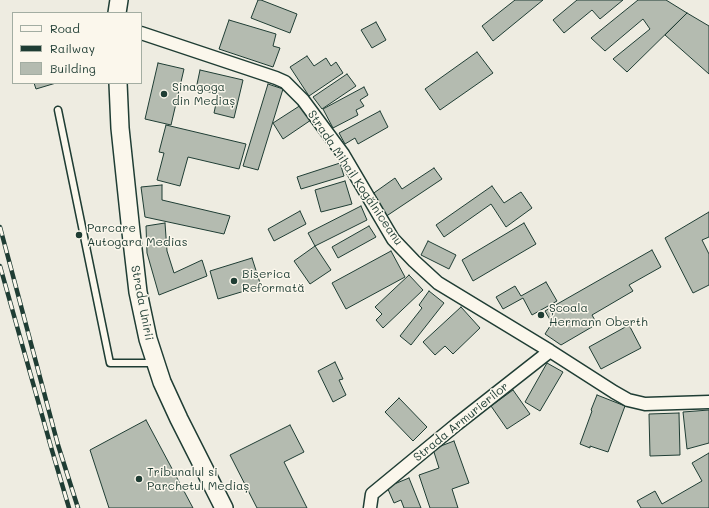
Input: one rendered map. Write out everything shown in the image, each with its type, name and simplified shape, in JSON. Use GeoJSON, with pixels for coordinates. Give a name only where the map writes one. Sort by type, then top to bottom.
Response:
{"type":"FeatureCollection","features":[{"type":"Feature","properties":{"kind":"main road"},"geometry":{"type":"LineString","coordinates":[[117,12],[119,0]]}},
{"type":"Feature","properties":{"kind":"main road","name":"Strada Unirii"},"geometry":{"type":"LineString","coordinates":[[118,84],[120,128],[138,292],[148,339],[162,382],[224,508]]}},
{"type":"Feature","properties":{"kind":"street","name":"Strada Mihail Kogălniceanu"},"geometry":{"type":"LineString","coordinates":[[142,33],[285,82],[303,100],[343,154],[393,239],[438,283],[550,350],[628,400],[645,404],[709,402]]}},
{"type":"Feature","properties":{"kind":"street","name":"Strada Armurierilor"},"geometry":{"type":"LineString","coordinates":[[370,508],[372,494],[550,350]]}},
{"type":"Feature","properties":{"kind":"lane"},"geometry":{"type":"LineString","coordinates":[[58,110],[110,363],[156,363]]}},
{"type":"Feature","properties":{"kind":"building"},"geometry":{"type":"Polygon","coordinates":[[[258,0],[297,14],[290,33],[251,18],[258,0]]]}},
{"type":"Feature","properties":{"kind":"building"},"geometry":{"type":"Polygon","coordinates":[[[515,0],[543,0],[493,41],[482,26],[515,0]]]}},
{"type":"Feature","properties":{"kind":"building"},"geometry":{"type":"Polygon","coordinates":[[[577,0],[623,0],[600,19],[592,10],[564,33],[553,20],[577,0]]]}},
{"type":"Feature","properties":{"kind":"building"},"geometry":{"type":"Polygon","coordinates":[[[638,0],[666,0],[687,13],[627,72],[613,59],[650,29],[643,19],[605,51],[591,38],[638,0]]]}},
{"type":"Feature","properties":{"kind":"building"},"geometry":{"type":"Polygon","coordinates":[[[687,13],[709,26],[709,74],[665,35],[687,13]]]}},
{"type":"Feature","properties":{"kind":"building"},"geometry":{"type":"Polygon","coordinates":[[[229,20],[276,34],[273,46],[280,48],[273,67],[219,49],[229,20]]]}},
{"type":"Feature","properties":{"kind":"building"},"geometry":{"type":"Polygon","coordinates":[[[376,22],[386,40],[372,48],[361,30],[376,22]]]}},
{"type":"Feature","properties":{"kind":"building"},"geometry":{"type":"Polygon","coordinates":[[[477,52],[493,73],[440,110],[425,89],[477,52]]]}},
{"type":"Feature","properties":{"kind":"building"},"geometry":{"type":"Polygon","coordinates":[[[307,56],[314,66],[326,58],[331,66],[336,62],[343,73],[309,96],[290,67],[307,56]]]}},
{"type":"Feature","properties":{"kind":"building","name":"Sinagoga din Mediaș"},"geometry":{"type":"Polygon","coordinates":[[[158,63],[184,69],[171,125],[145,119],[158,63]]]}},
{"type":"Feature","properties":{"kind":"building"},"geometry":{"type":"Polygon","coordinates":[[[200,70],[243,80],[234,118],[214,113],[218,94],[196,89],[200,70]]]}},
{"type":"Feature","properties":{"kind":"building"},"geometry":{"type":"Polygon","coordinates":[[[347,74],[356,86],[322,109],[313,97],[347,74]]]}},
{"type":"Feature","properties":{"kind":"building"},"geometry":{"type":"Polygon","coordinates":[[[34,84],[53,84],[36,89],[34,84]]]}},
{"type":"Feature","properties":{"kind":"building"},"geometry":{"type":"Polygon","coordinates":[[[268,84],[283,89],[258,170],[243,166],[268,84]]]}},
{"type":"Feature","properties":{"kind":"building"},"geometry":{"type":"Polygon","coordinates":[[[364,87],[368,95],[360,100],[364,106],[356,110],[358,115],[333,128],[323,109],[364,87]]]}},
{"type":"Feature","properties":{"kind":"building"},"geometry":{"type":"Polygon","coordinates":[[[301,105],[311,120],[283,139],[273,123],[301,105]]]}},
{"type":"Feature","properties":{"kind":"building"},"geometry":{"type":"Polygon","coordinates":[[[380,111],[388,127],[358,144],[355,138],[345,144],[339,133],[380,111]]]}},
{"type":"Feature","properties":{"kind":"building"},"geometry":{"type":"Polygon","coordinates":[[[166,125],[246,144],[239,169],[188,157],[180,186],[157,180],[164,153],[159,152],[166,125]]]}},
{"type":"Feature","properties":{"kind":"building"},"geometry":{"type":"Polygon","coordinates":[[[340,163],[344,176],[301,189],[297,177],[340,163]]]}},
{"type":"Feature","properties":{"kind":"building"},"geometry":{"type":"Polygon","coordinates":[[[434,168],[442,179],[385,217],[371,195],[395,178],[402,189],[434,168]]]}},
{"type":"Feature","properties":{"kind":"building"},"geometry":{"type":"Polygon","coordinates":[[[345,181],[352,204],[321,212],[315,190],[345,181]]]}},
{"type":"Feature","properties":{"kind":"building"},"geometry":{"type":"Polygon","coordinates":[[[162,185],[162,200],[230,216],[224,234],[145,217],[141,187],[162,185]]]}},
{"type":"Feature","properties":{"kind":"building"},"geometry":{"type":"Polygon","coordinates":[[[492,186],[504,203],[521,192],[532,208],[506,227],[491,204],[444,237],[436,225],[492,186]]]}},
{"type":"Feature","properties":{"kind":"building"},"geometry":{"type":"Polygon","coordinates":[[[361,206],[367,220],[315,246],[308,233],[361,206]]]}},
{"type":"Feature","properties":{"kind":"building"},"geometry":{"type":"Polygon","coordinates":[[[300,211],[306,224],[274,241],[268,229],[300,211]]]}},
{"type":"Feature","properties":{"kind":"building"},"geometry":{"type":"Polygon","coordinates":[[[709,212],[709,237],[702,240],[709,254],[709,285],[693,293],[665,238],[709,212]]]}},
{"type":"Feature","properties":{"kind":"building"},"geometry":{"type":"Polygon","coordinates":[[[165,223],[167,251],[174,273],[202,260],[207,276],[159,295],[147,253],[146,226],[165,223]]]}},
{"type":"Feature","properties":{"kind":"building"},"geometry":{"type":"Polygon","coordinates":[[[524,223],[536,244],[473,281],[462,260],[524,223]]]}},
{"type":"Feature","properties":{"kind":"building"},"geometry":{"type":"Polygon","coordinates":[[[369,226],[376,237],[338,258],[332,247],[369,226]]]}},
{"type":"Feature","properties":{"kind":"building"},"geometry":{"type":"Polygon","coordinates":[[[428,241],[456,255],[449,269],[421,255],[428,241]]]}},
{"type":"Feature","properties":{"kind":"building"},"geometry":{"type":"Polygon","coordinates":[[[315,246],[331,270],[310,284],[294,261],[315,246]]]}},
{"type":"Feature","properties":{"kind":"building"},"geometry":{"type":"Polygon","coordinates":[[[652,250],[661,267],[629,285],[633,291],[592,315],[597,324],[561,345],[545,334],[552,323],[545,311],[652,250]]]}},
{"type":"Feature","properties":{"kind":"building"},"geometry":{"type":"Polygon","coordinates":[[[391,251],[405,277],[346,309],[332,283],[391,251]]]}},
{"type":"Feature","properties":{"kind":"building"},"geometry":{"type":"Polygon","coordinates":[[[252,258],[261,286],[218,299],[210,271],[252,258]]]}},
{"type":"Feature","properties":{"kind":"building"},"geometry":{"type":"Polygon","coordinates":[[[409,275],[423,290],[383,328],[376,320],[382,314],[375,307],[409,275]]]}},
{"type":"Feature","properties":{"kind":"building"},"geometry":{"type":"Polygon","coordinates":[[[546,282],[557,301],[532,315],[523,298],[503,309],[496,297],[515,286],[521,296],[546,282]]]}},
{"type":"Feature","properties":{"kind":"building"},"geometry":{"type":"Polygon","coordinates":[[[429,291],[444,303],[411,345],[400,336],[422,308],[419,305],[429,291]]]}},
{"type":"Feature","properties":{"kind":"building"},"geometry":{"type":"Polygon","coordinates":[[[461,307],[480,328],[453,354],[445,346],[435,355],[423,342],[461,307]]]}},
{"type":"Feature","properties":{"kind":"building"},"geometry":{"type":"Polygon","coordinates":[[[629,325],[641,348],[601,369],[589,347],[629,325]]]}},
{"type":"Feature","properties":{"kind":"building"},"geometry":{"type":"Polygon","coordinates":[[[335,362],[343,379],[339,380],[346,395],[333,402],[318,371],[335,362]]]}},
{"type":"Feature","properties":{"kind":"building"},"geometry":{"type":"Polygon","coordinates":[[[547,363],[563,372],[540,411],[525,402],[547,363]]]}},
{"type":"Feature","properties":{"kind":"building"},"geometry":{"type":"Polygon","coordinates":[[[513,390],[530,414],[507,429],[491,406],[513,390]]]}},
{"type":"Feature","properties":{"kind":"building"},"geometry":{"type":"Polygon","coordinates":[[[597,395],[625,406],[608,452],[580,444],[597,395]]]}},
{"type":"Feature","properties":{"kind":"building"},"geometry":{"type":"Polygon","coordinates":[[[399,398],[427,427],[413,441],[385,412],[399,398]]]}},
{"type":"Feature","properties":{"kind":"building"},"geometry":{"type":"Polygon","coordinates":[[[709,410],[709,443],[687,449],[683,412],[709,410]]]}},
{"type":"Feature","properties":{"kind":"building"},"geometry":{"type":"Polygon","coordinates":[[[679,413],[680,455],[650,456],[649,414],[679,413]]]}},
{"type":"Feature","properties":{"kind":"building","name":"Tribunalul si Parchetul Mediaș"},"geometry":{"type":"Polygon","coordinates":[[[146,420],[193,508],[109,508],[90,450],[146,420]]]}},
{"type":"Feature","properties":{"kind":"building"},"geometry":{"type":"Polygon","coordinates":[[[290,425],[304,452],[284,462],[307,508],[257,508],[230,455],[290,425]]]}},
{"type":"Feature","properties":{"kind":"building"},"geometry":{"type":"Polygon","coordinates":[[[454,441],[469,483],[452,489],[458,508],[430,508],[419,475],[439,468],[433,449],[454,441]]]}},
{"type":"Feature","properties":{"kind":"building"},"geometry":{"type":"Polygon","coordinates":[[[709,453],[709,508],[641,508],[637,501],[655,491],[662,504],[702,481],[692,463],[709,453]]]}},
{"type":"Feature","properties":{"kind":"building"},"geometry":{"type":"Polygon","coordinates":[[[409,478],[421,508],[404,508],[401,500],[394,503],[387,487],[409,478]]]}},
{"type":"Feature","properties":{"kind":"railway"},"geometry":{"type":"LineString","coordinates":[[0,227],[58,445],[78,508]]}},
{"type":"Feature","properties":{"kind":"railway"},"geometry":{"type":"LineString","coordinates":[[0,266],[69,508]]}},
{"type":"Feature","properties":{"kind":"place","name":"Sinagoga din Mediaș"},"geometry":{"type":"Point","coordinates":[164,94]}},
{"type":"Feature","properties":{"kind":"place","name":"Parcare Autogara Medias"},"geometry":{"type":"Point","coordinates":[79,235]}},
{"type":"Feature","properties":{"kind":"place","name":"Biserica Reformată"},"geometry":{"type":"Point","coordinates":[234,281]}},
{"type":"Feature","properties":{"kind":"place","name":"Școala Hermann Oberth"},"geometry":{"type":"Point","coordinates":[541,315]}},
{"type":"Feature","properties":{"kind":"place","name":"Tribunalul si Parchetul Mediaș"},"geometry":{"type":"Point","coordinates":[139,479]}}]}
